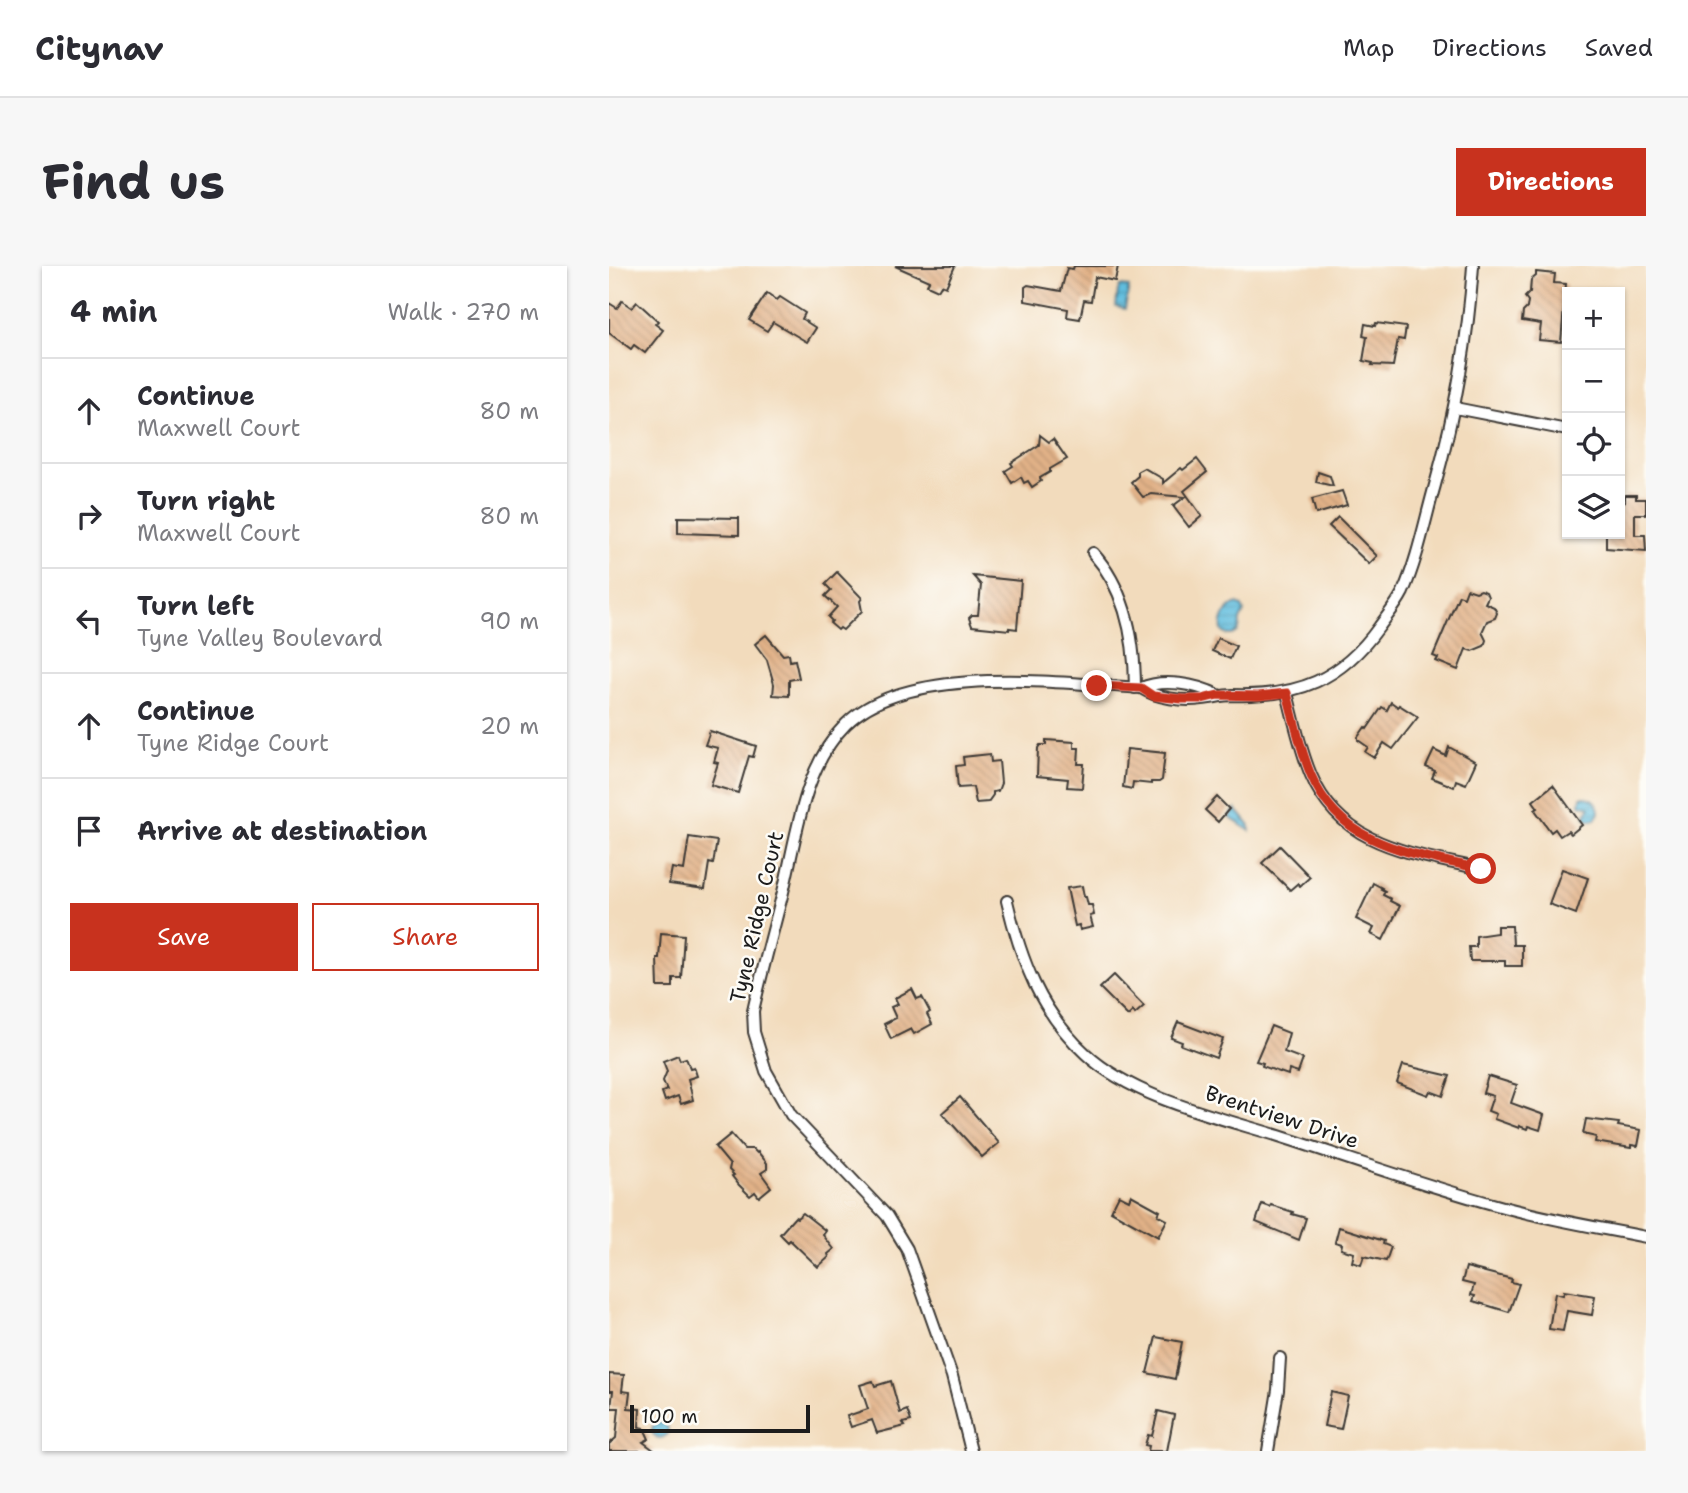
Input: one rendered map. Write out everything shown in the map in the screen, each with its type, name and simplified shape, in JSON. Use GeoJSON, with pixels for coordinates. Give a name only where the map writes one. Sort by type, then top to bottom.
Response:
{"type":"FeatureCollection","features":[{"type":"Feature","properties":{"kind":"street","name":"Tyne Ridge Court"},"geometry":{"type":"LineString","coordinates":[[971,1451],[953,1376],[907,1249],[872,1199],[791,1115],[767,1072],[754,1032],[753,1011],[810,783],[832,739],[857,715],[870,706],[927,687],[950,683],[1027,681],[1138,688],[1153,683],[1202,687],[1218,695],[1258,696],[1287,693],[1332,674],[1344,665],[1374,635],[1400,598],[1419,543],[1455,408],[1473,266]]}},
{"type":"Feature","properties":{"kind":"street"},"geometry":{"type":"LineString","coordinates":[[1455,408],[1562,429]]}},
{"type":"Feature","properties":{"kind":"street"},"geometry":{"type":"LineString","coordinates":[[1093,553],[1109,574],[1124,606],[1138,688]]}},
{"type":"Feature","properties":{"kind":"street"},"geometry":{"type":"LineString","coordinates":[[1287,693],[1310,774],[1324,801],[1342,821],[1362,835],[1389,846],[1481,869]]}},
{"type":"Feature","properties":{"kind":"street","name":"Brentview Drive"},"geometry":{"type":"LineString","coordinates":[[1007,901],[1026,970],[1049,1011],[1085,1053],[1127,1083],[1196,1109],[1478,1200],[1549,1218],[1646,1237]]}},
{"type":"Feature","properties":{"kind":"street"},"geometry":{"type":"LineString","coordinates":[[1268,1451],[1278,1390],[1280,1358]]}},
{"type":"Feature","properties":{"kind":"water"},"geometry":{"type":"Polygon","coordinates":[[[1120,286],[1129,287],[1125,309],[1116,307],[1120,286]]]}},
{"type":"Feature","properties":{"kind":"water"},"geometry":{"type":"Polygon","coordinates":[[[1237,604],[1242,606],[1244,612],[1239,630],[1229,635],[1222,631],[1223,619],[1227,611],[1237,604]]]}},
{"type":"Feature","properties":{"kind":"water"},"geometry":{"type":"Polygon","coordinates":[[[1581,797],[1596,803],[1599,813],[1595,819],[1586,818],[1590,807],[1580,804],[1581,797]]]}},
{"type":"Feature","properties":{"kind":"water"},"geometry":{"type":"Polygon","coordinates":[[[1236,809],[1250,826],[1250,831],[1229,817],[1236,809]]]}},
{"type":"Feature","properties":{"kind":"water"},"geometry":{"type":"Polygon","coordinates":[[[657,1422],[663,1422],[668,1430],[666,1436],[657,1438],[652,1433],[652,1427],[657,1422]]]}},
{"type":"Feature","properties":{"kind":"building"},"geometry":{"type":"Polygon","coordinates":[[[895,266],[955,266],[946,287],[941,285],[938,290],[927,285],[929,281],[895,266]]]}},
{"type":"Feature","properties":{"kind":"building"},"geometry":{"type":"Polygon","coordinates":[[[1074,266],[1118,266],[1115,281],[1095,277],[1091,301],[1084,300],[1080,319],[1067,317],[1068,309],[1025,301],[1025,287],[1028,285],[1061,291],[1067,268],[1073,269],[1074,266]]]}},
{"type":"Feature","properties":{"kind":"building"},"geometry":{"type":"Polygon","coordinates":[[[1536,272],[1555,274],[1554,283],[1566,284],[1566,287],[1562,287],[1561,342],[1539,340],[1541,324],[1522,321],[1528,301],[1525,297],[1530,292],[1531,280],[1536,276],[1536,272]]]}},
{"type":"Feature","properties":{"kind":"building"},"geometry":{"type":"Polygon","coordinates":[[[767,293],[777,300],[780,297],[805,313],[802,319],[816,328],[807,342],[773,322],[767,331],[749,320],[767,293]]]}},
{"type":"Feature","properties":{"kind":"building"},"geometry":{"type":"Polygon","coordinates":[[[622,301],[632,308],[637,302],[658,321],[655,324],[663,330],[645,353],[634,345],[631,349],[609,333],[609,303],[617,308],[622,301]]]}},
{"type":"Feature","properties":{"kind":"building"},"geometry":{"type":"Polygon","coordinates":[[[1376,323],[1406,327],[1404,340],[1398,339],[1393,366],[1372,365],[1373,363],[1363,361],[1367,337],[1363,336],[1365,324],[1375,326],[1376,323]]]}},
{"type":"Feature","properties":{"kind":"building"},"geometry":{"type":"Polygon","coordinates":[[[1040,435],[1049,442],[1053,439],[1067,459],[1050,469],[1050,472],[1040,478],[1041,481],[1032,487],[1028,481],[1024,483],[1021,477],[1012,483],[1005,471],[1013,466],[1011,463],[1039,445],[1040,435]]]}},
{"type":"Feature","properties":{"kind":"building"},"geometry":{"type":"Polygon","coordinates":[[[1197,459],[1207,472],[1184,491],[1202,516],[1189,527],[1173,506],[1185,497],[1151,494],[1143,497],[1131,482],[1138,476],[1138,471],[1144,468],[1163,479],[1163,483],[1197,459]]]}},
{"type":"Feature","properties":{"kind":"building"},"geometry":{"type":"Polygon","coordinates":[[[1318,472],[1330,476],[1333,486],[1316,482],[1318,472]]]}},
{"type":"Feature","properties":{"kind":"building"},"geometry":{"type":"Polygon","coordinates":[[[1342,491],[1347,505],[1316,514],[1312,499],[1342,491]]]}},
{"type":"Feature","properties":{"kind":"building"},"geometry":{"type":"Polygon","coordinates":[[[1625,495],[1646,499],[1646,514],[1635,514],[1635,535],[1645,535],[1646,551],[1606,548],[1606,539],[1625,539],[1625,495]]]}},
{"type":"Feature","properties":{"kind":"building"},"geometry":{"type":"Polygon","coordinates":[[[678,517],[739,518],[739,535],[678,533],[678,517]]]}},
{"type":"Feature","properties":{"kind":"building"},"geometry":{"type":"Polygon","coordinates":[[[1338,517],[1377,556],[1369,564],[1329,526],[1338,517]]]}},
{"type":"Feature","properties":{"kind":"building"},"geometry":{"type":"Polygon","coordinates":[[[837,572],[862,598],[862,611],[843,630],[838,630],[830,623],[832,621],[828,617],[837,607],[825,596],[831,590],[825,584],[837,572]]]}},
{"type":"Feature","properties":{"kind":"building"},"geometry":{"type":"Polygon","coordinates":[[[973,576],[1021,581],[1017,629],[972,626],[969,618],[978,615],[981,585],[973,576]]]}},
{"type":"Feature","properties":{"kind":"building"},"geometry":{"type":"Polygon","coordinates":[[[1467,589],[1486,592],[1488,597],[1485,603],[1494,607],[1497,613],[1495,618],[1487,621],[1482,632],[1486,640],[1484,646],[1472,651],[1466,649],[1458,670],[1436,661],[1438,658],[1433,656],[1459,595],[1464,597],[1467,589]]]}},
{"type":"Feature","properties":{"kind":"building"},"geometry":{"type":"Polygon","coordinates":[[[766,635],[783,655],[789,654],[790,661],[795,660],[799,678],[789,680],[789,696],[773,695],[774,684],[767,660],[755,644],[766,635]]]}},
{"type":"Feature","properties":{"kind":"building"},"geometry":{"type":"Polygon","coordinates":[[[1218,638],[1236,646],[1230,659],[1212,651],[1218,638]]]}},
{"type":"Feature","properties":{"kind":"building"},"geometry":{"type":"Polygon","coordinates":[[[1391,702],[1418,717],[1393,749],[1384,743],[1374,758],[1365,752],[1368,747],[1358,740],[1358,737],[1382,707],[1387,710],[1391,702]]]}},
{"type":"Feature","properties":{"kind":"building"},"geometry":{"type":"Polygon","coordinates":[[[710,731],[756,746],[753,757],[749,756],[738,793],[711,785],[718,763],[714,762],[718,748],[705,745],[710,731]]]}},
{"type":"Feature","properties":{"kind":"building"},"geometry":{"type":"Polygon","coordinates":[[[1046,740],[1074,742],[1074,748],[1079,748],[1078,764],[1084,764],[1082,788],[1067,787],[1068,779],[1037,776],[1038,748],[1040,745],[1046,745],[1046,740]]]}},
{"type":"Feature","properties":{"kind":"building"},"geometry":{"type":"Polygon","coordinates":[[[1449,747],[1476,762],[1466,784],[1456,780],[1454,787],[1432,778],[1435,771],[1426,767],[1434,750],[1446,756],[1449,747]]]}},
{"type":"Feature","properties":{"kind":"building"},"geometry":{"type":"Polygon","coordinates":[[[1127,749],[1165,753],[1162,780],[1151,784],[1133,782],[1132,789],[1123,787],[1127,749]]]}},
{"type":"Feature","properties":{"kind":"building"},"geometry":{"type":"Polygon","coordinates":[[[990,754],[991,762],[999,761],[1001,783],[988,802],[976,803],[973,787],[958,788],[956,766],[964,765],[963,757],[990,754]]]}},
{"type":"Feature","properties":{"kind":"building"},"geometry":{"type":"Polygon","coordinates":[[[1553,785],[1582,825],[1571,834],[1568,831],[1560,836],[1555,829],[1551,832],[1535,810],[1538,808],[1533,801],[1553,785]]]}},
{"type":"Feature","properties":{"kind":"building"},"geometry":{"type":"Polygon","coordinates":[[[1217,797],[1229,809],[1218,822],[1205,810],[1217,797]]]}},
{"type":"Feature","properties":{"kind":"building"},"geometry":{"type":"Polygon","coordinates":[[[689,837],[717,841],[713,864],[709,863],[705,889],[669,884],[672,868],[684,870],[689,837]]]}},
{"type":"Feature","properties":{"kind":"building"},"geometry":{"type":"Polygon","coordinates":[[[1280,846],[1310,877],[1290,890],[1262,863],[1280,846]]]}},
{"type":"Feature","properties":{"kind":"building"},"geometry":{"type":"Polygon","coordinates":[[[1562,869],[1588,878],[1576,914],[1549,904],[1562,869]]]}},
{"type":"Feature","properties":{"kind":"building"},"geometry":{"type":"Polygon","coordinates":[[[1373,883],[1385,891],[1383,895],[1391,899],[1390,901],[1400,906],[1383,940],[1371,934],[1374,928],[1356,919],[1373,883]]]}},
{"type":"Feature","properties":{"kind":"building"},"geometry":{"type":"Polygon","coordinates":[[[1082,886],[1084,897],[1088,905],[1092,905],[1094,915],[1090,916],[1093,927],[1080,930],[1079,925],[1075,926],[1067,888],[1082,886]]]}},
{"type":"Feature","properties":{"kind":"building"},"geometry":{"type":"Polygon","coordinates":[[[1497,926],[1512,926],[1513,945],[1522,945],[1522,966],[1505,966],[1505,961],[1470,961],[1469,947],[1476,947],[1476,936],[1497,933],[1497,926]]]}},
{"type":"Feature","properties":{"kind":"building"},"geometry":{"type":"Polygon","coordinates":[[[661,933],[684,935],[681,978],[673,978],[673,987],[658,987],[657,958],[661,933]]]}},
{"type":"Feature","properties":{"kind":"building"},"geometry":{"type":"Polygon","coordinates":[[[1114,975],[1144,1006],[1135,1014],[1133,1011],[1128,1016],[1100,988],[1114,975]]]}},
{"type":"Feature","properties":{"kind":"building"},"geometry":{"type":"Polygon","coordinates":[[[912,989],[917,999],[922,997],[930,1012],[927,1014],[932,1024],[914,1034],[911,1029],[891,1039],[884,1024],[896,1018],[891,1007],[898,1004],[895,998],[912,989]]]}},
{"type":"Feature","properties":{"kind":"building"},"geometry":{"type":"Polygon","coordinates":[[[1178,1022],[1223,1039],[1216,1058],[1181,1045],[1182,1042],[1171,1038],[1178,1022]]]}},
{"type":"Feature","properties":{"kind":"building"},"geometry":{"type":"Polygon","coordinates":[[[1271,1026],[1289,1033],[1284,1052],[1303,1059],[1298,1073],[1289,1070],[1288,1075],[1262,1066],[1263,1063],[1256,1061],[1271,1026]]]}},
{"type":"Feature","properties":{"kind":"building"},"geometry":{"type":"Polygon","coordinates":[[[678,1055],[680,1060],[686,1058],[690,1068],[694,1067],[697,1076],[688,1079],[693,1100],[681,1104],[678,1096],[665,1101],[662,1092],[667,1090],[663,1081],[667,1071],[663,1061],[678,1055]]]}},
{"type":"Feature","properties":{"kind":"building"},"geometry":{"type":"Polygon","coordinates":[[[1403,1065],[1450,1076],[1443,1096],[1430,1091],[1428,1095],[1397,1083],[1403,1065]]]}},
{"type":"Feature","properties":{"kind":"building"},"geometry":{"type":"Polygon","coordinates":[[[1488,1076],[1517,1085],[1511,1103],[1544,1115],[1540,1130],[1528,1126],[1527,1129],[1519,1128],[1494,1119],[1496,1114],[1488,1111],[1493,1096],[1483,1093],[1488,1076]]]}},
{"type":"Feature","properties":{"kind":"building"},"geometry":{"type":"Polygon","coordinates":[[[960,1097],[999,1143],[982,1157],[942,1113],[960,1097]]]}},
{"type":"Feature","properties":{"kind":"building"},"geometry":{"type":"Polygon","coordinates":[[[1586,1119],[1619,1123],[1618,1126],[1641,1130],[1638,1146],[1631,1145],[1631,1148],[1595,1142],[1596,1137],[1583,1134],[1586,1119]]]}},
{"type":"Feature","properties":{"kind":"building"},"geometry":{"type":"Polygon","coordinates":[[[731,1134],[744,1149],[758,1152],[767,1163],[767,1169],[761,1173],[771,1187],[759,1197],[755,1192],[750,1196],[739,1185],[729,1170],[730,1165],[715,1147],[731,1134]]]}},
{"type":"Feature","properties":{"kind":"building"},"geometry":{"type":"Polygon","coordinates":[[[1119,1195],[1129,1200],[1131,1195],[1160,1211],[1158,1215],[1167,1220],[1158,1237],[1111,1211],[1119,1195]]]}},
{"type":"Feature","properties":{"kind":"building"},"geometry":{"type":"Polygon","coordinates":[[[1262,1204],[1306,1218],[1299,1240],[1256,1222],[1262,1204]]]}},
{"type":"Feature","properties":{"kind":"building"},"geometry":{"type":"Polygon","coordinates":[[[803,1213],[826,1231],[823,1235],[834,1249],[818,1267],[780,1234],[795,1217],[803,1213]]]}},
{"type":"Feature","properties":{"kind":"building"},"geometry":{"type":"Polygon","coordinates":[[[1339,1227],[1384,1241],[1383,1244],[1391,1247],[1386,1261],[1364,1256],[1361,1265],[1352,1262],[1354,1253],[1341,1249],[1342,1244],[1335,1242],[1339,1227]]]}},
{"type":"Feature","properties":{"kind":"building"},"geometry":{"type":"Polygon","coordinates":[[[1466,1267],[1512,1279],[1511,1282],[1519,1284],[1509,1312],[1473,1301],[1475,1296],[1471,1295],[1474,1285],[1462,1282],[1466,1267]]]}},
{"type":"Feature","properties":{"kind":"building"},"geometry":{"type":"Polygon","coordinates":[[[1564,1291],[1595,1296],[1592,1315],[1567,1311],[1563,1331],[1549,1329],[1555,1293],[1563,1295],[1564,1291]]]}},
{"type":"Feature","properties":{"kind":"building"},"geometry":{"type":"Polygon","coordinates":[[[1156,1337],[1182,1342],[1175,1379],[1147,1373],[1156,1337]]]}},
{"type":"Feature","properties":{"kind":"building"},"geometry":{"type":"Polygon","coordinates":[[[609,1374],[624,1375],[622,1391],[630,1392],[628,1408],[640,1409],[639,1427],[644,1428],[649,1439],[643,1442],[655,1451],[609,1451],[609,1444],[616,1438],[619,1408],[611,1408],[613,1391],[609,1391],[609,1374]]]}},
{"type":"Feature","properties":{"kind":"building"},"geometry":{"type":"Polygon","coordinates":[[[873,1381],[875,1386],[891,1381],[900,1413],[907,1410],[911,1421],[903,1423],[905,1426],[877,1433],[872,1420],[851,1427],[847,1416],[868,1409],[860,1385],[873,1381]]]}},
{"type":"Feature","properties":{"kind":"building"},"geometry":{"type":"Polygon","coordinates":[[[1331,1392],[1348,1396],[1341,1429],[1324,1426],[1331,1392]]]}},
{"type":"Feature","properties":{"kind":"building"},"geometry":{"type":"Polygon","coordinates":[[[1158,1411],[1174,1415],[1167,1451],[1148,1451],[1149,1446],[1145,1445],[1148,1435],[1152,1436],[1158,1411]]]}},
{"type":"Feature","properties":{"kind":"route"},"geometry":{"type":"LineString","coordinates":[[1097,686],[1141,688],[1153,696],[1182,699],[1287,693],[1310,774],[1324,801],[1342,821],[1362,835],[1389,846],[1481,869]]}}]}
